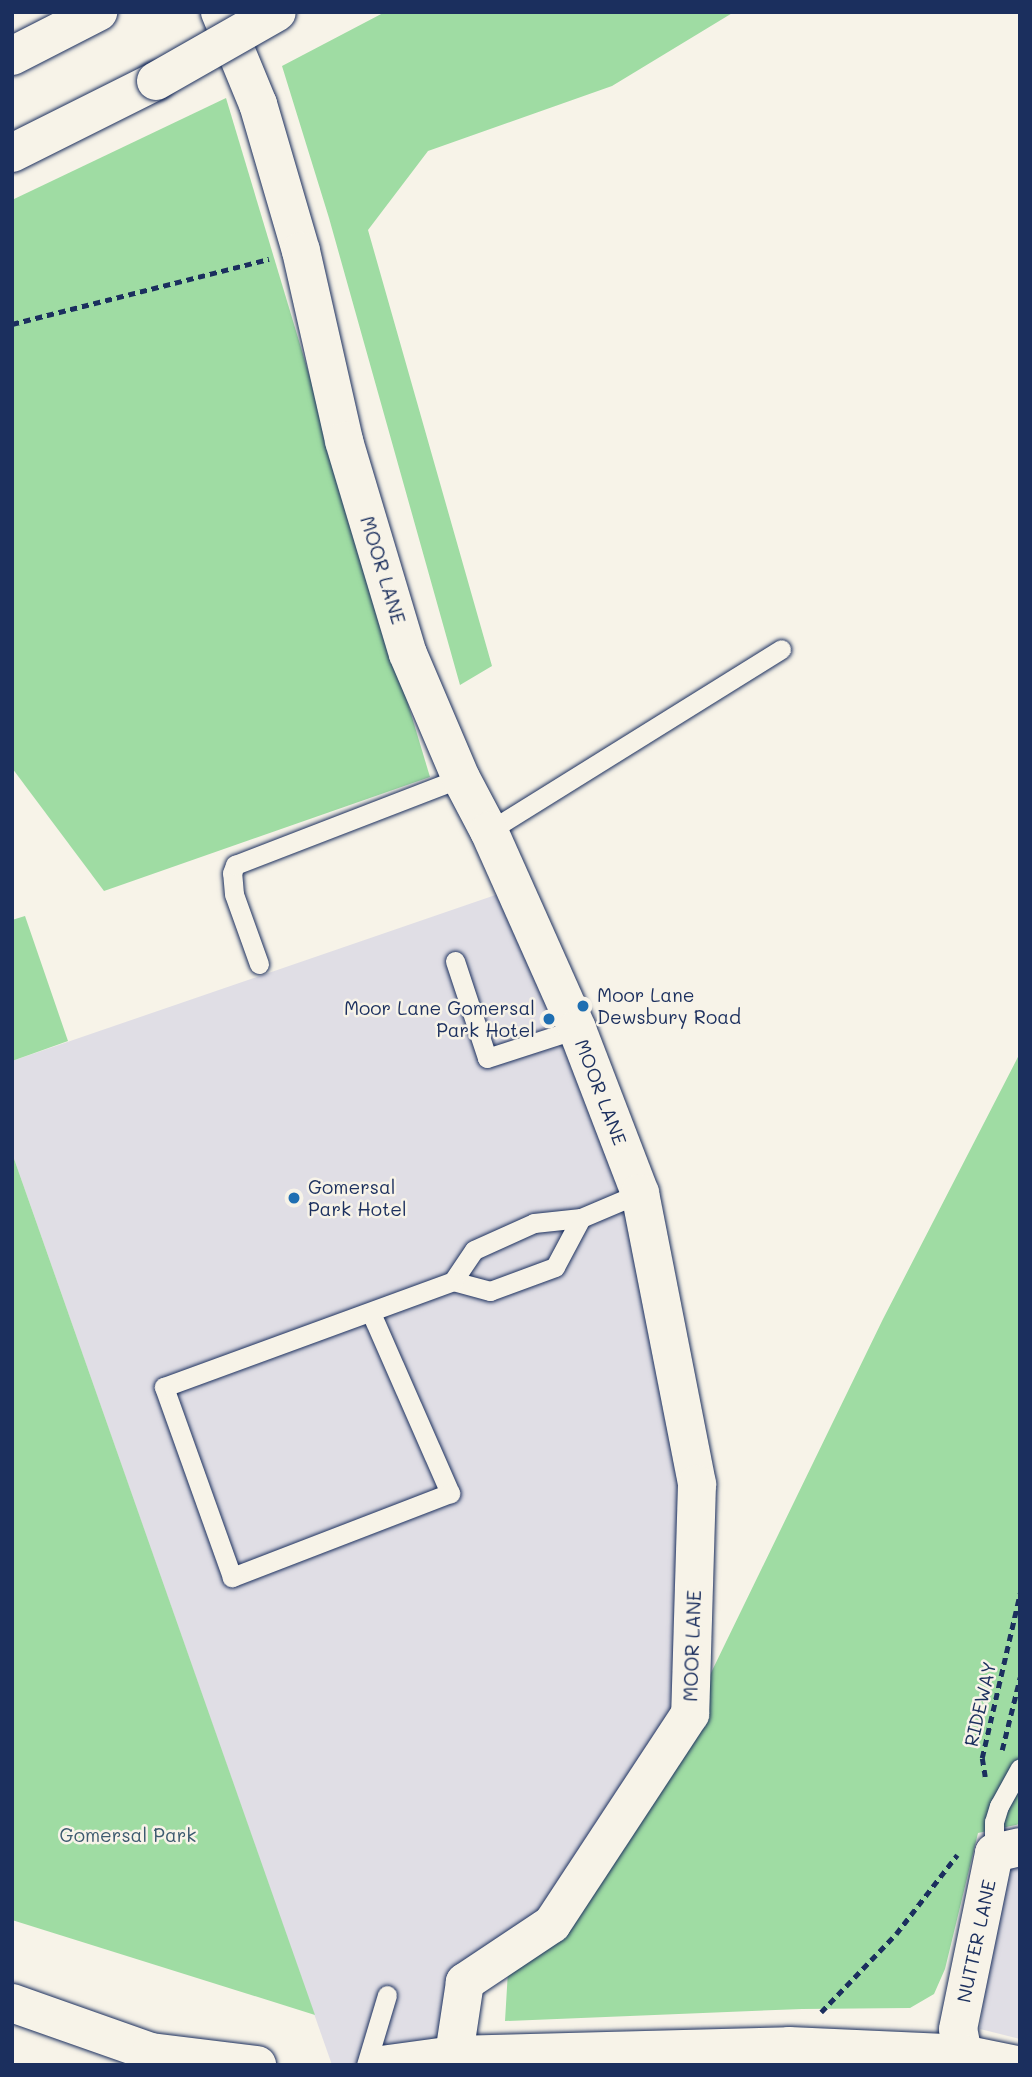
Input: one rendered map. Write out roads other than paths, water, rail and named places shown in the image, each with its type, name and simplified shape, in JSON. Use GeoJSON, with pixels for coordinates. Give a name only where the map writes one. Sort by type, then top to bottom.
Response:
{"type":"FeatureCollection","features":[{"type":"Feature","properties":{"kind":"main road"},"geometry":{"type":"LineString","coordinates":[[12,56],[97,12]]}},
{"type":"Feature","properties":{"kind":"main road","name":"MOOR LANE"},"geometry":{"type":"LineString","coordinates":[[220,12],[258,104],[301,251],[344,441],[408,654],[461,778],[489,831],[578,1029],[640,1193],[697,1484],[690,1714],[552,1924],[465,1982],[454,2055]]}},
{"type":"Feature","properties":{"kind":"main road"},"geometry":{"type":"LineString","coordinates":[[12,153],[156,81],[277,12]]}},
{"type":"Feature","properties":{"kind":"main road","name":"NUTTER LANE"},"geometry":{"type":"LineString","coordinates":[[963,2054],[958,2029],[992,1843]]}},
{"type":"Feature","properties":{"kind":"main road"},"geometry":{"type":"LineString","coordinates":[[12,2003],[151,2052],[257,2065]]}},
{"type":"Feature","properties":{"kind":"main road"},"geometry":{"type":"LineString","coordinates":[[381,2065],[454,2055],[681,2057],[789,2046],[963,2054],[1016,2065]]}},
{"type":"Feature","properties":{"kind":"lane"},"geometry":{"type":"LineString","coordinates":[[489,831],[781,649]]}},
{"type":"Feature","properties":{"kind":"lane"},"geometry":{"type":"LineString","coordinates":[[259,964],[234,894],[232,873],[235,865],[461,778]]}},
{"type":"Feature","properties":{"kind":"lane"},"geometry":{"type":"LineString","coordinates":[[455,961],[487,1058],[578,1029]]}},
{"type":"Feature","properties":{"kind":"lane"},"geometry":{"type":"LineString","coordinates":[[371,1313],[450,1493],[232,1577],[164,1387],[371,1313],[453,1280],[474,1250],[534,1223],[582,1218],[640,1193]]}},
{"type":"Feature","properties":{"kind":"lane"},"geometry":{"type":"LineString","coordinates":[[453,1280],[490,1291],[555,1267],[582,1218]]}},
{"type":"Feature","properties":{"kind":"lane"},"geometry":{"type":"LineString","coordinates":[[992,1843],[999,1806],[1020,1768]]}},
{"type":"Feature","properties":{"kind":"lane"},"geometry":{"type":"LineString","coordinates":[[366,2065],[387,1995]]}},
{"type":"Feature","properties":{"kind":"place","name":"Moor Lane Dewsbury Road"},"geometry":{"type":"Point","coordinates":[583,1006]}},
{"type":"Feature","properties":{"kind":"place","name":"Moor Lane Gomersal Park Hotel"},"geometry":{"type":"Point","coordinates":[549,1019]}},
{"type":"Feature","properties":{"kind":"place","name":"Gomersal Park Hotel"},"geometry":{"type":"Point","coordinates":[294,1198]}},
{"type":"Feature","properties":{"kind":"park label","name":"Gomersal Park"},"geometry":{"type":"Point","coordinates":[128,1835]}}]}
